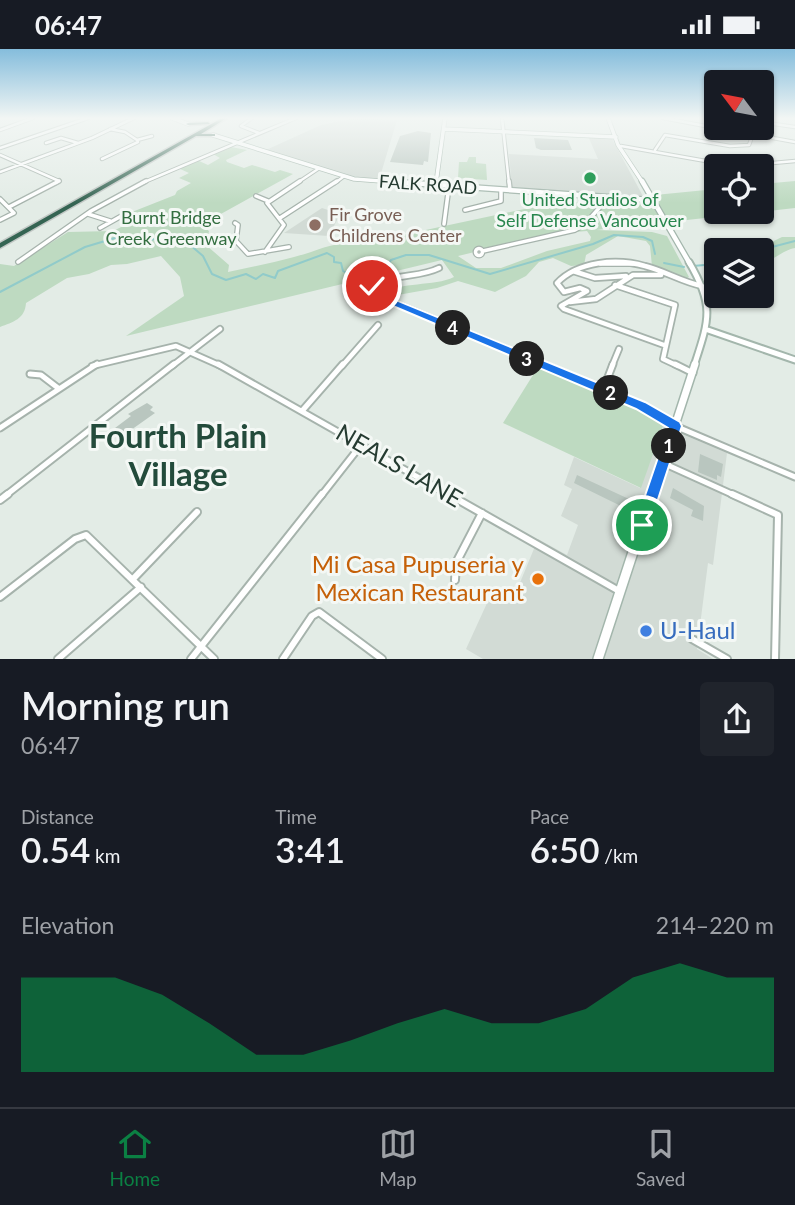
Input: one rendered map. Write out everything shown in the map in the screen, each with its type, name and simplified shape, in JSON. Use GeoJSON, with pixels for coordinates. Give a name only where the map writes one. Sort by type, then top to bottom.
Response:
{"type":"FeatureCollection","features":[{"type":"Feature","properties":{"kind":"highway"},"geometry":{"type":"LineString","coordinates":[[0,244],[172,146]]}},
{"type":"Feature","properties":{"kind":"highway"},"geometry":{"type":"LineString","coordinates":[[0,244],[172,146]]}},
{"type":"Feature","properties":{"kind":"street"},"geometry":{"type":"LineString","coordinates":[[0,172],[69,146]]}},
{"type":"Feature","properties":{"kind":"street"},"geometry":{"type":"LineString","coordinates":[[102,159],[129,146]]}},
{"type":"Feature","properties":{"kind":"street"},"geometry":{"type":"LineString","coordinates":[[18,262],[87,214],[145,181],[228,146]]}},
{"type":"Feature","properties":{"kind":"street","name":"FALK ROAD"},"geometry":{"type":"LineString","coordinates":[[247,146],[343,177],[366,181],[650,200]]}},
{"type":"Feature","properties":{"kind":"street"},"geometry":{"type":"LineString","coordinates":[[436,186],[442,146]]}},
{"type":"Feature","properties":{"kind":"street"},"geometry":{"type":"LineString","coordinates":[[505,146],[510,190]]}},
{"type":"Feature","properties":{"kind":"street"},"geometry":{"type":"LineString","coordinates":[[598,659],[708,330],[709,310],[703,286],[650,200],[621,146]]}},
{"type":"Feature","properties":{"kind":"street"},"geometry":{"type":"LineString","coordinates":[[625,146],[704,160]]}},
{"type":"Feature","properties":{"kind":"street"},"geometry":{"type":"LineString","coordinates":[[655,150],[658,146]]}},
{"type":"Feature","properties":{"kind":"street"},"geometry":{"type":"LineString","coordinates":[[0,155],[59,181],[9,207]]}},
{"type":"Feature","properties":{"kind":"street"},"geometry":{"type":"LineString","coordinates":[[774,163],[795,161]]}},
{"type":"Feature","properties":{"kind":"street"},"geometry":{"type":"LineString","coordinates":[[269,201],[318,169]]}},
{"type":"Feature","properties":{"kind":"street"},"geometry":{"type":"LineString","coordinates":[[280,218],[290,214],[343,177]]}},
{"type":"Feature","properties":{"kind":"street"},"geometry":{"type":"LineString","coordinates":[[444,225],[449,186]]}},
{"type":"Feature","properties":{"kind":"street"},"geometry":{"type":"LineString","coordinates":[[465,210],[500,202],[501,190]]}},
{"type":"Feature","properties":{"kind":"street"},"geometry":{"type":"LineString","coordinates":[[256,196],[269,201]]}},
{"type":"Feature","properties":{"kind":"street"},"geometry":{"type":"LineString","coordinates":[[483,251],[575,230],[584,225],[609,197]]}},
{"type":"Feature","properties":{"kind":"street"},"geometry":{"type":"LineString","coordinates":[[0,199],[14,213],[0,220]]}},
{"type":"Feature","properties":{"kind":"street"},"geometry":{"type":"LineString","coordinates":[[265,252],[284,226],[267,204],[269,201]]}},
{"type":"Feature","properties":{"kind":"street"},"geometry":{"type":"LineString","coordinates":[[87,214],[110,221]]}},
{"type":"Feature","properties":{"kind":"street"},"geometry":{"type":"LineString","coordinates":[[100,228],[125,214]]}},
{"type":"Feature","properties":{"kind":"street"},"geometry":{"type":"LineString","coordinates":[[235,222],[238,225],[236,241],[247,253],[289,247]]}},
{"type":"Feature","properties":{"kind":"street"},"geometry":{"type":"LineString","coordinates":[[664,345],[564,309],[561,306],[564,302],[587,291],[580,288],[569,291],[560,289],[557,283],[564,273],[612,263],[645,266],[666,276]]}},
{"type":"Feature","properties":{"kind":"street"},"geometry":{"type":"LineString","coordinates":[[439,268],[426,274],[382,281],[371,289],[378,296],[648,409],[676,426],[795,477]]}},
{"type":"Feature","properties":{"kind":"street"},"geometry":{"type":"LineString","coordinates":[[572,271],[596,278],[644,272],[703,286]]}},
{"type":"Feature","properties":{"kind":"street"},"geometry":{"type":"LineString","coordinates":[[564,302],[598,297],[626,276]]}},
{"type":"Feature","properties":{"kind":"street"},"geometry":{"type":"LineString","coordinates":[[615,285],[675,305],[663,359],[693,373]]}},
{"type":"Feature","properties":{"kind":"street"},"geometry":{"type":"LineString","coordinates":[[302,411],[378,325]]}},
{"type":"Feature","properties":{"kind":"street"},"geometry":{"type":"LineString","coordinates":[[0,500],[220,329]]}},
{"type":"Feature","properties":{"kind":"street"},"geometry":{"type":"LineString","coordinates":[[708,330],[795,360]]}},
{"type":"Feature","properties":{"kind":"street","name":"NEALS LANE"},"geometry":{"type":"LineString","coordinates":[[58,388],[90,367],[176,346],[191,351],[620,591]]}},
{"type":"Feature","properties":{"kind":"street"},"geometry":{"type":"LineString","coordinates":[[603,390],[619,349]]}},
{"type":"Feature","properties":{"kind":"street"},"geometry":{"type":"LineString","coordinates":[[0,428],[58,388],[41,375],[30,374]]}},
{"type":"Feature","properties":{"kind":"street"},"geometry":{"type":"LineString","coordinates":[[191,659],[361,445]]}},
{"type":"Feature","properties":{"kind":"street"},"geometry":{"type":"LineString","coordinates":[[663,463],[778,515],[775,659]]}},
{"type":"Feature","properties":{"kind":"street"},"geometry":{"type":"LineString","coordinates":[[133,579],[197,512]]}},
{"type":"Feature","properties":{"kind":"street"},"geometry":{"type":"LineString","coordinates":[[455,579],[456,563],[482,513]]}},
{"type":"Feature","properties":{"kind":"street"},"geometry":{"type":"LineString","coordinates":[[0,597],[75,539],[86,535],[214,659]]}},
{"type":"Feature","properties":{"kind":"street"},"geometry":{"type":"LineString","coordinates":[[58,659],[141,587]]}},
{"type":"Feature","properties":{"kind":"street"},"geometry":{"type":"LineString","coordinates":[[283,659],[312,616],[319,612],[382,659]]}},
{"type":"Feature","properties":{"kind":"street"},"geometry":{"type":"LineString","coordinates":[[692,639],[727,659]]}},
{"type":"Feature","properties":{"kind":"shaded area"},"geometry":{"type":"Polygon","coordinates":[[[274,146],[389,146],[379,180],[350,176],[266,150],[274,146]]]}},
{"type":"Feature","properties":{"kind":"shaded area"},"geometry":{"type":"Polygon","coordinates":[[[593,146],[616,146],[644,198],[512,189],[509,154],[598,159],[593,146]]]}},
{"type":"Feature","properties":{"kind":"shaded area","name":"Fir Grove Childrens Center"},"geometry":{"type":"Polygon","coordinates":[[[322,208],[340,214],[329,236],[284,233],[322,208]]]}},
{"type":"Feature","properties":{"kind":"shaded area"},"geometry":{"type":"Polygon","coordinates":[[[663,426],[727,453],[713,565],[708,563],[697,649],[713,659],[483,659],[466,649],[493,590],[512,602],[538,539],[567,555],[578,525],[561,516],[572,489],[564,485],[574,457],[640,488],[663,426]]]}},
{"type":"Feature","properties":{"kind":"green space","name":"Burnt Bridge Creek Greenway"},"geometry":{"type":"Polygon","coordinates":[[[231,147],[247,150],[226,160],[227,162],[244,168],[252,165],[293,174],[201,225],[209,231],[206,245],[229,265],[228,272],[343,243],[360,244],[534,207],[602,199],[642,202],[655,195],[704,190],[704,218],[596,230],[652,232],[667,236],[689,277],[684,280],[652,266],[650,246],[646,241],[618,236],[586,255],[584,265],[571,266],[553,258],[539,262],[526,276],[495,292],[458,281],[437,288],[392,296],[385,294],[399,287],[454,277],[442,260],[126,336],[184,296],[180,277],[161,256],[111,265],[89,274],[67,278],[26,303],[21,316],[0,327],[0,264],[14,266],[68,232],[113,231],[142,217],[132,212],[175,195],[191,183],[179,178],[189,173],[178,168],[197,160],[208,165],[220,158],[213,154],[231,147]],[[587,231],[550,234],[458,256],[476,268],[501,268],[547,251],[590,241],[591,237],[587,231]]]}},
{"type":"Feature","properties":{"kind":"green space"},"geometry":{"type":"Polygon","coordinates":[[[469,157],[476,157],[476,163],[486,164],[487,180],[458,178],[459,162],[467,162],[469,157]]]}},
{"type":"Feature","properties":{"kind":"green space"},"geometry":{"type":"Polygon","coordinates":[[[795,181],[795,208],[774,210],[774,183],[795,181]]]}},
{"type":"Feature","properties":{"kind":"green space"},"geometry":{"type":"Polygon","coordinates":[[[782,237],[795,237],[795,248],[774,258],[774,241],[782,237]]]}},
{"type":"Feature","properties":{"kind":"green space"},"geometry":{"type":"Polygon","coordinates":[[[538,367],[639,409],[663,426],[641,488],[503,423],[538,367]]]}},
{"type":"Feature","properties":{"kind":"building"},"geometry":{"type":"Polygon","coordinates":[[[396,146],[430,146],[428,162],[424,161],[423,165],[390,162],[396,146]]]}},
{"type":"Feature","properties":{"kind":"building"},"geometry":{"type":"Polygon","coordinates":[[[571,146],[572,150],[541,150],[536,148],[571,146]]]}},
{"type":"Feature","properties":{"kind":"building"},"geometry":{"type":"Polygon","coordinates":[[[147,403],[153,407],[150,410],[155,413],[131,430],[134,432],[128,437],[125,435],[120,439],[114,435],[120,431],[115,428],[131,416],[128,414],[147,403]]]}},
{"type":"Feature","properties":{"kind":"building"},"geometry":{"type":"Polygon","coordinates":[[[700,454],[723,464],[721,477],[717,475],[717,480],[698,472],[700,454]]]}},
{"type":"Feature","properties":{"kind":"building"},"geometry":{"type":"Polygon","coordinates":[[[577,475],[629,499],[627,509],[574,483],[577,475]]]}},
{"type":"Feature","properties":{"kind":"building"},"geometry":{"type":"Polygon","coordinates":[[[673,488],[704,506],[703,521],[691,516],[693,510],[670,498],[673,488]]]}},
{"type":"Feature","properties":{"kind":"waterway"},"geometry":{"type":"LineString","coordinates":[[0,292],[85,247],[115,238],[150,240],[172,235],[182,238],[203,256],[212,274],[226,280],[246,274],[256,279],[263,274],[275,278],[278,271],[327,253],[334,257],[334,262],[341,263],[343,271],[359,280],[374,273],[383,273],[391,260],[406,255],[429,255],[490,274],[593,244],[614,235],[643,237],[652,241],[655,254]]}},
{"type":"Feature","properties":{"kind":"waterway"},"geometry":{"type":"LineString","coordinates":[[774,246],[795,241]]}},
{"type":"Feature","properties":{"kind":"waterway"},"geometry":{"type":"LineString","coordinates":[[664,263],[684,267]]}},
{"type":"Feature","properties":{"kind":"waterway"},"geometry":{"type":"LineString","coordinates":[[693,266],[704,265]]}},
{"type":"Feature","properties":{"kind":"place","name":"United Studios of Self Defense Vancouver"},"geometry":{"type":"Point","coordinates":[590,178]}},
{"type":"Feature","properties":{"kind":"place","name":"Fir Grove Childrens Center"},"geometry":{"type":"Point","coordinates":[315,225]}},
{"type":"Feature","properties":{"kind":"place","name":"Mi Casa Pupuseria y Mexican Restaurant"},"geometry":{"type":"Point","coordinates":[538,579]}},
{"type":"Feature","properties":{"kind":"place","name":"U-Haul"},"geometry":{"type":"Point","coordinates":[646,631]}},
{"type":"Feature","properties":{"kind":"district","name":"Fourth Plain Village"},"geometry":{"type":"Point","coordinates":[178,455]}},
{"type":"Feature","properties":{"kind":"route"},"geometry":{"type":"LineString","coordinates":[[372,286],[372,293],[378,296],[640,405],[676,426],[642,525]]}}]}
